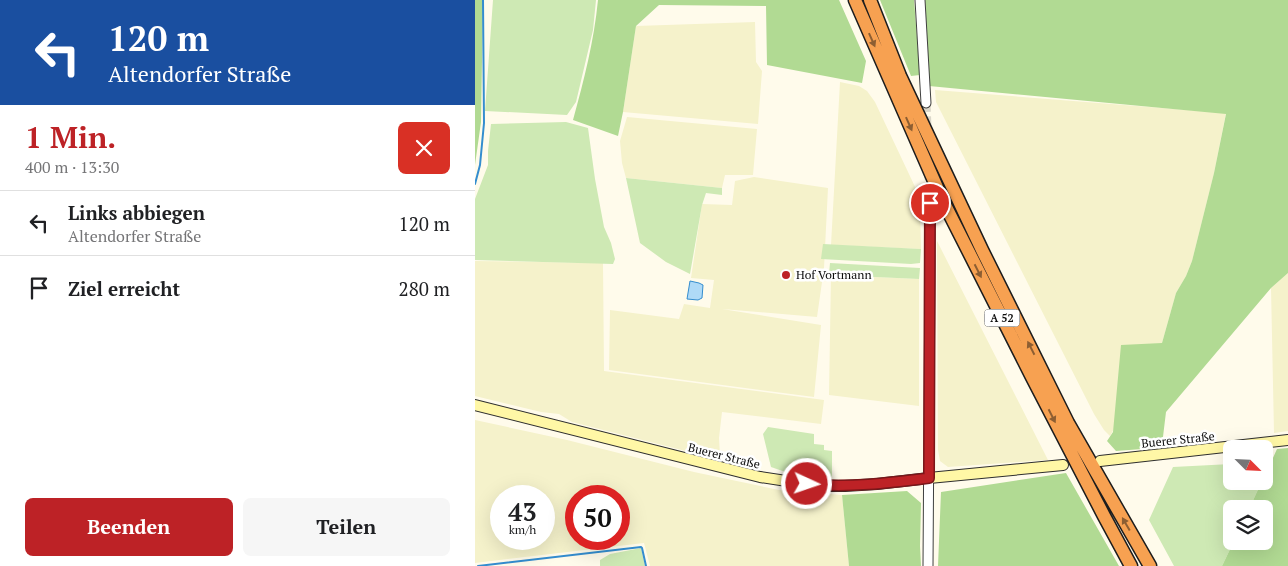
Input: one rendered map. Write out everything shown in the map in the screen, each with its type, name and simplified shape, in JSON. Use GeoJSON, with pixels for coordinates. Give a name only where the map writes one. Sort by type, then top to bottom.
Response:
{"type":"FeatureCollection","features":[{"type":"Feature","properties":{"kind":"highway","name":"A 52"},"geometry":{"type":"LineString","coordinates":[[855,0],[942,199],[1131,566]]}},
{"type":"Feature","properties":{"kind":"highway","name":"A 52"},"geometry":{"type":"LineString","coordinates":[[870,0],[900,76],[986,258],[1068,423],[1150,566]]}},
{"type":"Feature","properties":{"kind":"main road","name":"Buerer Straße"},"geometry":{"type":"LineString","coordinates":[[475,405],[708,465],[769,479],[819,486],[877,484],[1063,465]]}},
{"type":"Feature","properties":{"kind":"main road","name":"Buerer Straße"},"geometry":{"type":"LineString","coordinates":[[1100,461],[1288,440]]}},
{"type":"Feature","properties":{"kind":"street"},"geometry":{"type":"LineString","coordinates":[[920,0],[926,103]]}},
{"type":"Feature","properties":{"kind":"street"},"geometry":{"type":"LineString","coordinates":[[928,566],[930,203]]}},
{"type":"Feature","properties":{"kind":"shaded area"},"geometry":{"type":"Polygon","coordinates":[[[755,22],[756,62],[762,71],[758,124],[623,112],[636,26],[755,22]]]}},
{"type":"Feature","properties":{"kind":"shaded area"},"geometry":{"type":"Polygon","coordinates":[[[840,82],[859,86],[867,91],[875,102],[917,191],[920,211],[921,249],[831,245],[840,82]]]}},
{"type":"Feature","properties":{"kind":"shaded area"},"geometry":{"type":"Polygon","coordinates":[[[935,90],[1226,113],[1214,173],[1192,261],[1176,293],[1162,343],[1110,436],[1094,414],[936,102],[935,90]]]}},
{"type":"Feature","properties":{"kind":"shaded area"},"geometry":{"type":"Polygon","coordinates":[[[627,117],[757,129],[753,175],[725,175],[722,188],[626,178],[622,163],[620,141],[627,117]]]}},
{"type":"Feature","properties":{"kind":"shaded area"},"geometry":{"type":"Polygon","coordinates":[[[754,177],[828,188],[824,268],[817,317],[722,309],[821,325],[814,397],[609,370],[610,310],[679,319],[684,304],[710,308],[714,280],[691,278],[702,204],[732,205],[735,181],[754,177]]]}},
{"type":"Feature","properties":{"kind":"shaded area"},"geometry":{"type":"Polygon","coordinates":[[[937,241],[1048,460],[948,467],[940,461],[938,450],[937,241]]]}},
{"type":"Feature","properties":{"kind":"shaded area"},"geometry":{"type":"Polygon","coordinates":[[[475,261],[603,263],[604,371],[824,400],[821,424],[722,412],[719,438],[720,456],[713,458],[572,422],[559,414],[541,412],[475,396],[475,261]]]}},
{"type":"Feature","properties":{"kind":"shaded area"},"geometry":{"type":"Polygon","coordinates":[[[1288,273],[1288,431],[1274,433],[1271,288],[1288,273]]]}},
{"type":"Feature","properties":{"kind":"shaded area"},"geometry":{"type":"Polygon","coordinates":[[[831,275],[919,279],[919,406],[829,395],[831,275]]]}},
{"type":"Feature","properties":{"kind":"shaded area"},"geometry":{"type":"Polygon","coordinates":[[[475,420],[567,440],[694,472],[779,490],[842,495],[849,566],[650,566],[644,543],[630,545],[630,485],[565,485],[565,550],[585,550],[475,563],[475,420]]]}},
{"type":"Feature","properties":{"kind":"green space"},"geometry":{"type":"Polygon","coordinates":[[[475,0],[483,0],[481,122],[475,165],[475,0]]]}},
{"type":"Feature","properties":{"kind":"green space"},"geometry":{"type":"Polygon","coordinates":[[[493,0],[596,0],[593,30],[576,102],[567,115],[485,111],[493,0]]]}},
{"type":"Feature","properties":{"kind":"green space"},"geometry":{"type":"Polygon","coordinates":[[[598,0],[839,0],[866,61],[862,83],[767,65],[766,6],[659,5],[636,26],[618,136],[573,120],[588,60],[598,0]]]}},
{"type":"Feature","properties":{"kind":"green space"},"geometry":{"type":"Polygon","coordinates":[[[880,0],[914,0],[920,75],[911,76],[880,0]]]}},
{"type":"Feature","properties":{"kind":"green space"},"geometry":{"type":"Polygon","coordinates":[[[925,0],[1288,0],[1288,273],[1271,288],[1166,412],[1162,445],[1155,448],[1116,451],[1107,441],[1113,432],[1121,345],[1162,343],[1176,293],[1192,261],[1214,173],[1226,114],[929,86],[925,0]]]}},
{"type":"Feature","properties":{"kind":"green space"},"geometry":{"type":"Polygon","coordinates":[[[566,122],[588,128],[604,227],[615,259],[613,264],[475,260],[475,199],[488,165],[491,124],[566,122]]]}},
{"type":"Feature","properties":{"kind":"green space"},"geometry":{"type":"Polygon","coordinates":[[[626,178],[722,188],[722,195],[706,193],[702,205],[690,274],[666,262],[640,243],[626,178]]]}},
{"type":"Feature","properties":{"kind":"green space"},"geometry":{"type":"Polygon","coordinates":[[[823,244],[921,249],[920,263],[821,259],[823,244]]]}},
{"type":"Feature","properties":{"kind":"green space"},"geometry":{"type":"Polygon","coordinates":[[[830,263],[920,268],[919,279],[831,275],[829,274],[830,263]]]}},
{"type":"Feature","properties":{"kind":"green space"},"geometry":{"type":"Polygon","coordinates":[[[768,427],[814,434],[814,444],[824,445],[824,450],[832,451],[832,476],[830,478],[794,475],[771,467],[763,434],[768,427]]]}},
{"type":"Feature","properties":{"kind":"green space"},"geometry":{"type":"Polygon","coordinates":[[[1288,448],[1288,566],[1222,566],[1230,550],[1273,550],[1273,500],[1253,500],[1258,490],[1273,490],[1273,458],[1277,449],[1288,448]]]}},
{"type":"Feature","properties":{"kind":"green space"},"geometry":{"type":"Polygon","coordinates":[[[1223,464],[1223,490],[1258,490],[1253,500],[1223,500],[1223,550],[1230,550],[1222,566],[1174,566],[1149,520],[1173,467],[1223,464]]]}},
{"type":"Feature","properties":{"kind":"green space"},"geometry":{"type":"Polygon","coordinates":[[[1066,473],[1119,566],[938,566],[941,492],[1066,473]]]}},
{"type":"Feature","properties":{"kind":"green space"},"geometry":{"type":"Polygon","coordinates":[[[907,491],[921,503],[921,566],[849,566],[842,495],[907,491]]]}},
{"type":"Feature","properties":{"kind":"green space"},"geometry":{"type":"Polygon","coordinates":[[[641,548],[645,566],[600,566],[600,560],[610,554],[641,548]]]}},
{"type":"Feature","properties":{"kind":"water"},"geometry":{"type":"Polygon","coordinates":[[[690,281],[703,285],[702,298],[698,300],[687,299],[690,281]]]}},
{"type":"Feature","properties":{"kind":"waterway"},"geometry":{"type":"LineString","coordinates":[[475,184],[480,165],[484,123],[483,0]]}},
{"type":"Feature","properties":{"kind":"waterway"},"geometry":{"type":"LineString","coordinates":[[478,566],[641,547],[646,566]]}},
{"type":"Feature","properties":{"kind":"tunnel"},"geometry":{"type":"LineString","coordinates":[[926,103],[930,203]]}},
{"type":"Feature","properties":{"kind":"place","name":"Hof Vortmann"},"geometry":{"type":"Point","coordinates":[786,275]}},
{"type":"Feature","properties":{"kind":"route"},"geometry":{"type":"LineString","coordinates":[[807,484],[845,486],[929,478],[930,203]]}}]}
